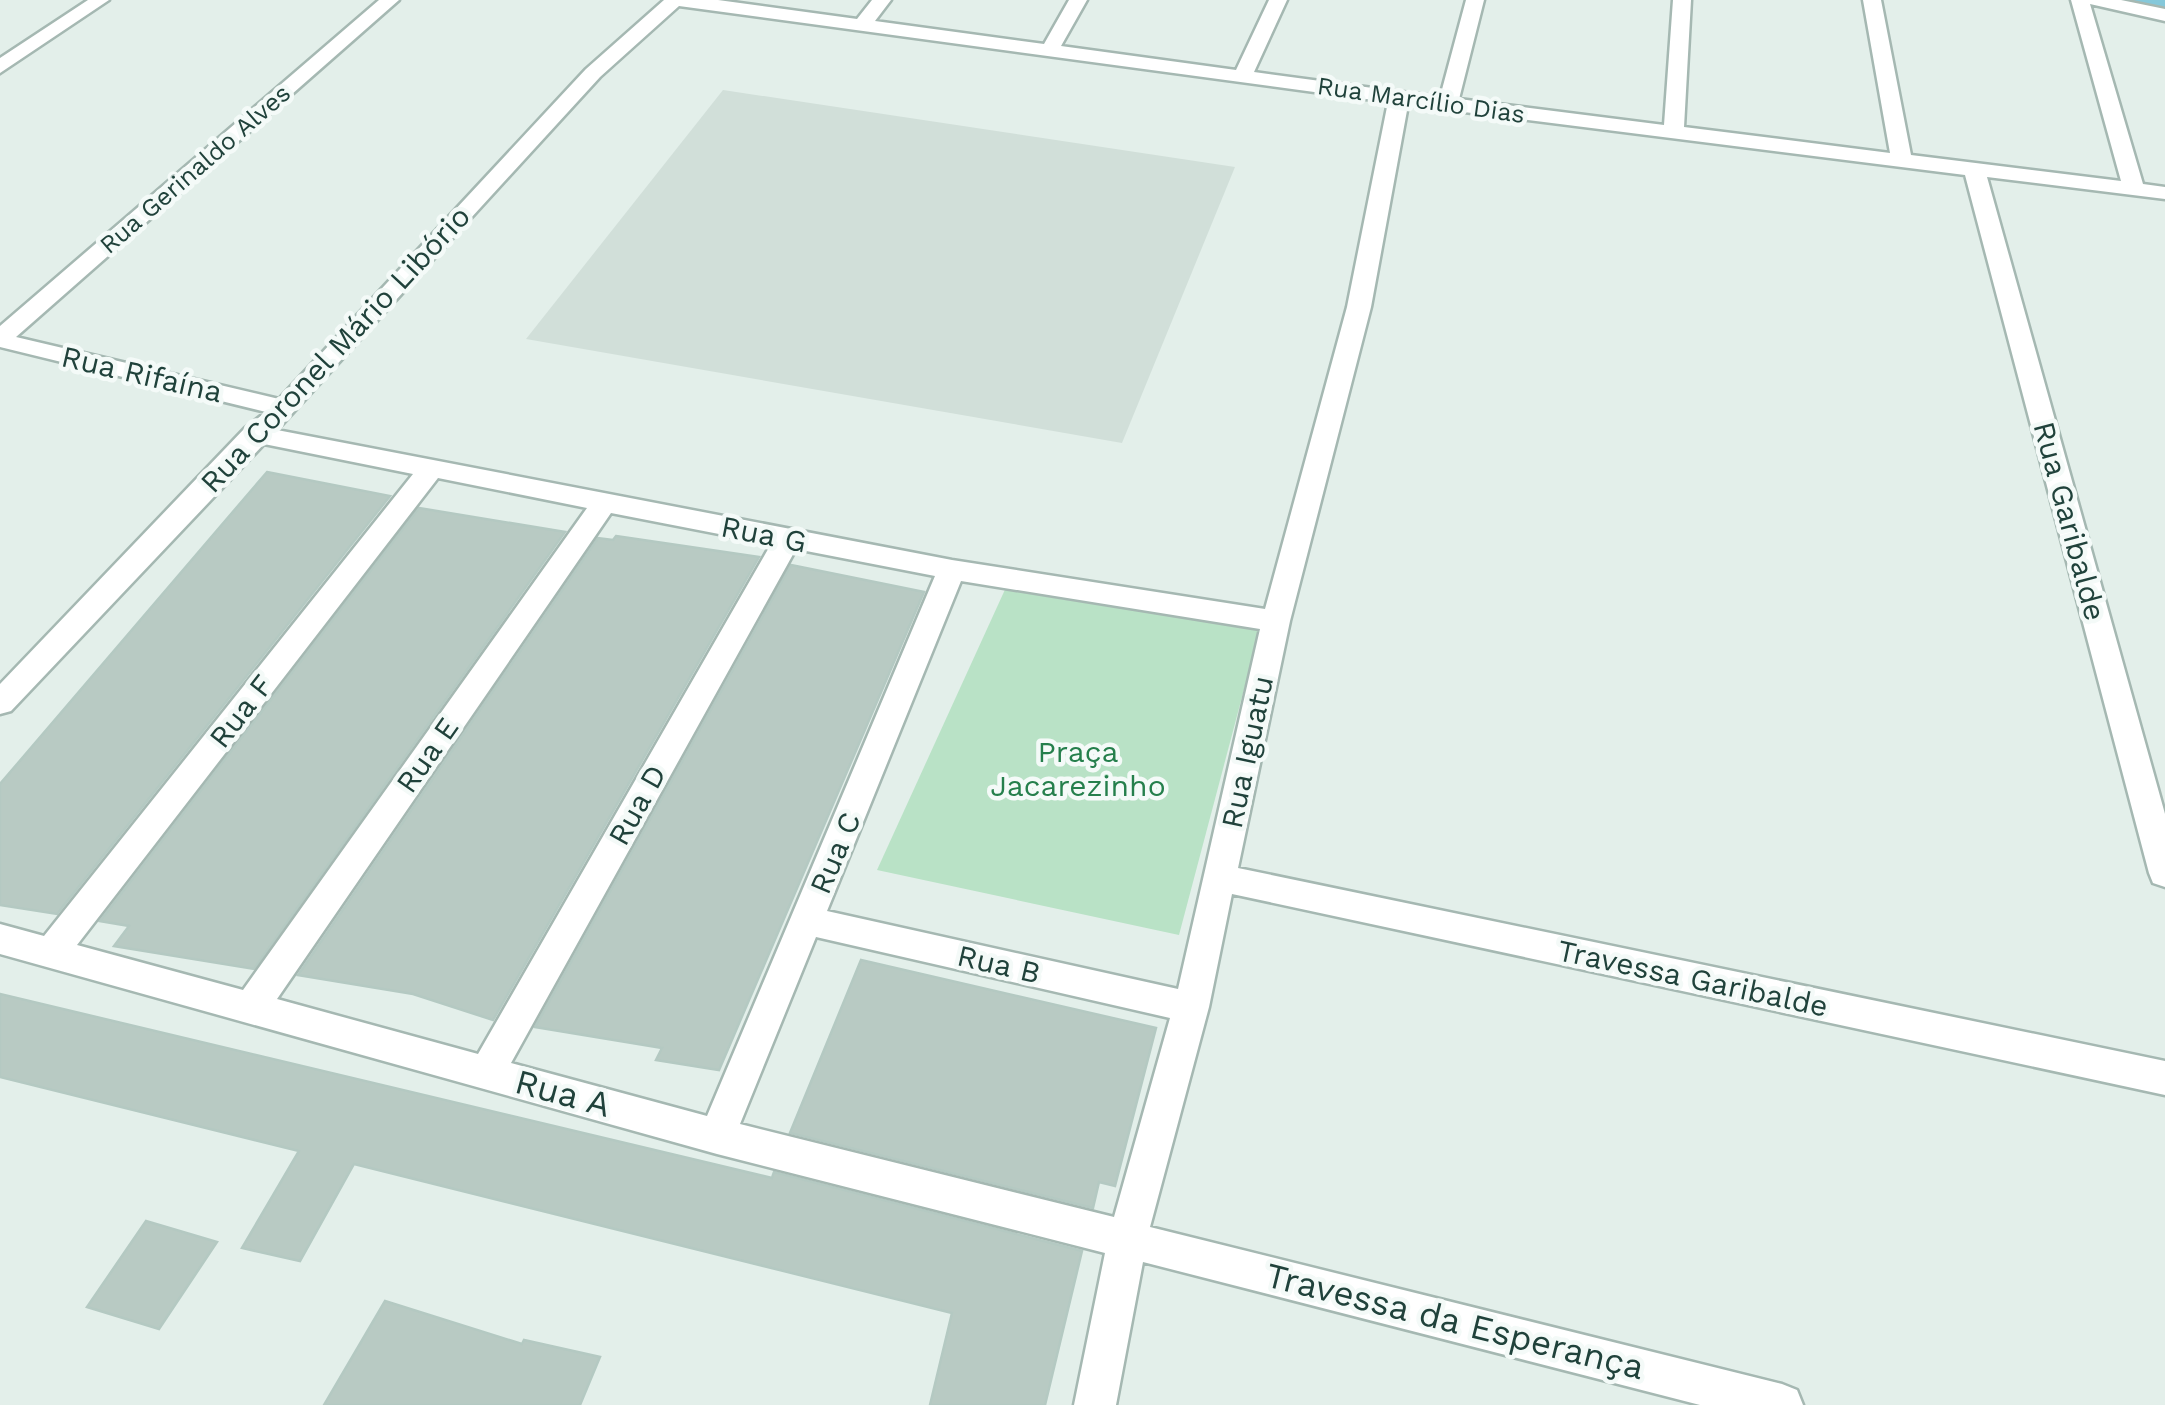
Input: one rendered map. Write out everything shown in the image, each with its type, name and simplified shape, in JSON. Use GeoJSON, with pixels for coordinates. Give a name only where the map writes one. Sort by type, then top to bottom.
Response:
{"type":"FeatureCollection","features":[{"type":"Feature","properties":{"kind":"street"},"geometry":{"type":"LineString","coordinates":[[0,67],[100,0]]}},
{"type":"Feature","properties":{"kind":"street","name":"Rua Gerinaldo Alves"},"geometry":{"type":"LineString","coordinates":[[0,339],[390,0]]}},
{"type":"Feature","properties":{"kind":"street","name":"Rua Marcílio Dias"},"geometry":{"type":"LineString","coordinates":[[676,0],[1399,98],[2165,193]]}},
{"type":"Feature","properties":{"kind":"street","name":"Rua Coronel Mário Libório"},"geometry":{"type":"LineString","coordinates":[[0,703],[254,434],[284,408],[593,73],[676,0]]}},
{"type":"Feature","properties":{"kind":"street"},"geometry":{"type":"LineString","coordinates":[[861,26],[882,0]]}},
{"type":"Feature","properties":{"kind":"street"},"geometry":{"type":"LineString","coordinates":[[1049,51],[1078,0]]}},
{"type":"Feature","properties":{"kind":"street"},"geometry":{"type":"LineString","coordinates":[[1243,75],[1278,0]]}},
{"type":"Feature","properties":{"kind":"street"},"geometry":{"type":"LineString","coordinates":[[1448,104],[1475,0]]}},
{"type":"Feature","properties":{"kind":"street"},"geometry":{"type":"LineString","coordinates":[[1674,133],[1682,0]]}},
{"type":"Feature","properties":{"kind":"street"},"geometry":{"type":"LineString","coordinates":[[1872,0],[1902,163]]}},
{"type":"Feature","properties":{"kind":"street"},"geometry":{"type":"LineString","coordinates":[[2080,0],[2134,189]]}},
{"type":"Feature","properties":{"kind":"street"},"geometry":{"type":"LineString","coordinates":[[2096,0],[2165,15]]}},
{"type":"Feature","properties":{"kind":"street","name":"Rua Iguatu"},"geometry":{"type":"LineString","coordinates":[[1095,1405],[1128,1237],[1191,1007],[1276,621],[1359,307],[1399,98]]}},
{"type":"Feature","properties":{"kind":"street","name":"Rua Garibalde"},"geometry":{"type":"LineString","coordinates":[[1975,170],[2165,872]]}},
{"type":"Feature","properties":{"kind":"street","name":"Rua Rifaína"},"geometry":{"type":"LineString","coordinates":[[0,339],[284,408]]}},
{"type":"Feature","properties":{"kind":"street","name":"Rua G"},"geometry":{"type":"LineString","coordinates":[[254,434],[952,570],[1276,621]]}},
{"type":"Feature","properties":{"kind":"street","name":"Rua F"},"geometry":{"type":"LineString","coordinates":[[51,953],[430,469]]}},
{"type":"Feature","properties":{"kind":"street","name":"Rua E"},"geometry":{"type":"LineString","coordinates":[[251,1008],[604,502]]}},
{"type":"Feature","properties":{"kind":"street","name":"Rua D"},"geometry":{"type":"LineString","coordinates":[[487,1072],[788,538]]}},
{"type":"Feature","properties":{"kind":"street","name":"Rua C"},"geometry":{"type":"LineString","coordinates":[[717,1136],[952,570]]}},
{"type":"Feature","properties":{"kind":"street","name":"Travessa Garibalde"},"geometry":{"type":"LineString","coordinates":[[1220,878],[2165,1078]]}},
{"type":"Feature","properties":{"kind":"street","name":"Rua B"},"geometry":{"type":"LineString","coordinates":[[806,921],[1191,1007]]}},
{"type":"Feature","properties":{"kind":"street","name":"Rua A"},"geometry":{"type":"LineString","coordinates":[[0,939],[717,1136],[1128,1237]]}},
{"type":"Feature","properties":{"kind":"street","name":"Travessa da Esperança"},"geometry":{"type":"LineString","coordinates":[[1128,1237],[1782,1405]]}},
{"type":"Feature","properties":{"kind":"shaded area"},"geometry":{"type":"Polygon","coordinates":[[[723,90],[1235,167],[1122,443],[526,339],[723,90]]]}},
{"type":"Feature","properties":{"kind":"green space","name":"Praça Jacarezinho"},"geometry":{"type":"Polygon","coordinates":[[[1008,583],[1260,629],[1179,935],[877,870],[1008,583]]]}},
{"type":"Feature","properties":{"kind":"building"},"geometry":{"type":"Polygon","coordinates":[[[267,472],[390,496],[57,914],[0,905],[0,784],[267,472]]]}},
{"type":"Feature","properties":{"kind":"building"},"geometry":{"type":"Polygon","coordinates":[[[419,508],[565,532],[254,969],[114,946],[129,926],[100,921],[419,508]]]}},
{"type":"Feature","properties":{"kind":"building"},"geometry":{"type":"Polygon","coordinates":[[[616,536],[759,557],[493,1020],[413,994],[298,975],[598,538],[613,540],[616,536]]]}},
{"type":"Feature","properties":{"kind":"building"},"geometry":{"type":"Polygon","coordinates":[[[791,565],[924,592],[719,1070],[656,1060],[662,1048],[535,1027],[791,565]]]}},
{"type":"Feature","properties":{"kind":"building"},"geometry":{"type":"Polygon","coordinates":[[[861,960],[1156,1028],[1115,1186],[1099,1182],[1093,1208],[790,1133],[861,960]]]}},
{"type":"Feature","properties":{"kind":"building"},"geometry":{"type":"Polygon","coordinates":[[[0,994],[772,1178],[774,1172],[1082,1251],[1045,1405],[930,1405],[952,1313],[354,1164],[300,1261],[242,1248],[299,1151],[0,1077],[0,994]]]}},
{"type":"Feature","properties":{"kind":"building"},"geometry":{"type":"Polygon","coordinates":[[[146,1221],[217,1242],[159,1329],[87,1307],[146,1221]]]}},
{"type":"Feature","properties":{"kind":"building"},"geometry":{"type":"Polygon","coordinates":[[[385,1301],[522,1344],[524,1340],[600,1357],[580,1405],[324,1405],[385,1301]]]}},
{"type":"Feature","properties":{"kind":"waterway"},"geometry":{"type":"LineString","coordinates":[[2136,0],[2165,6]]}}]}
